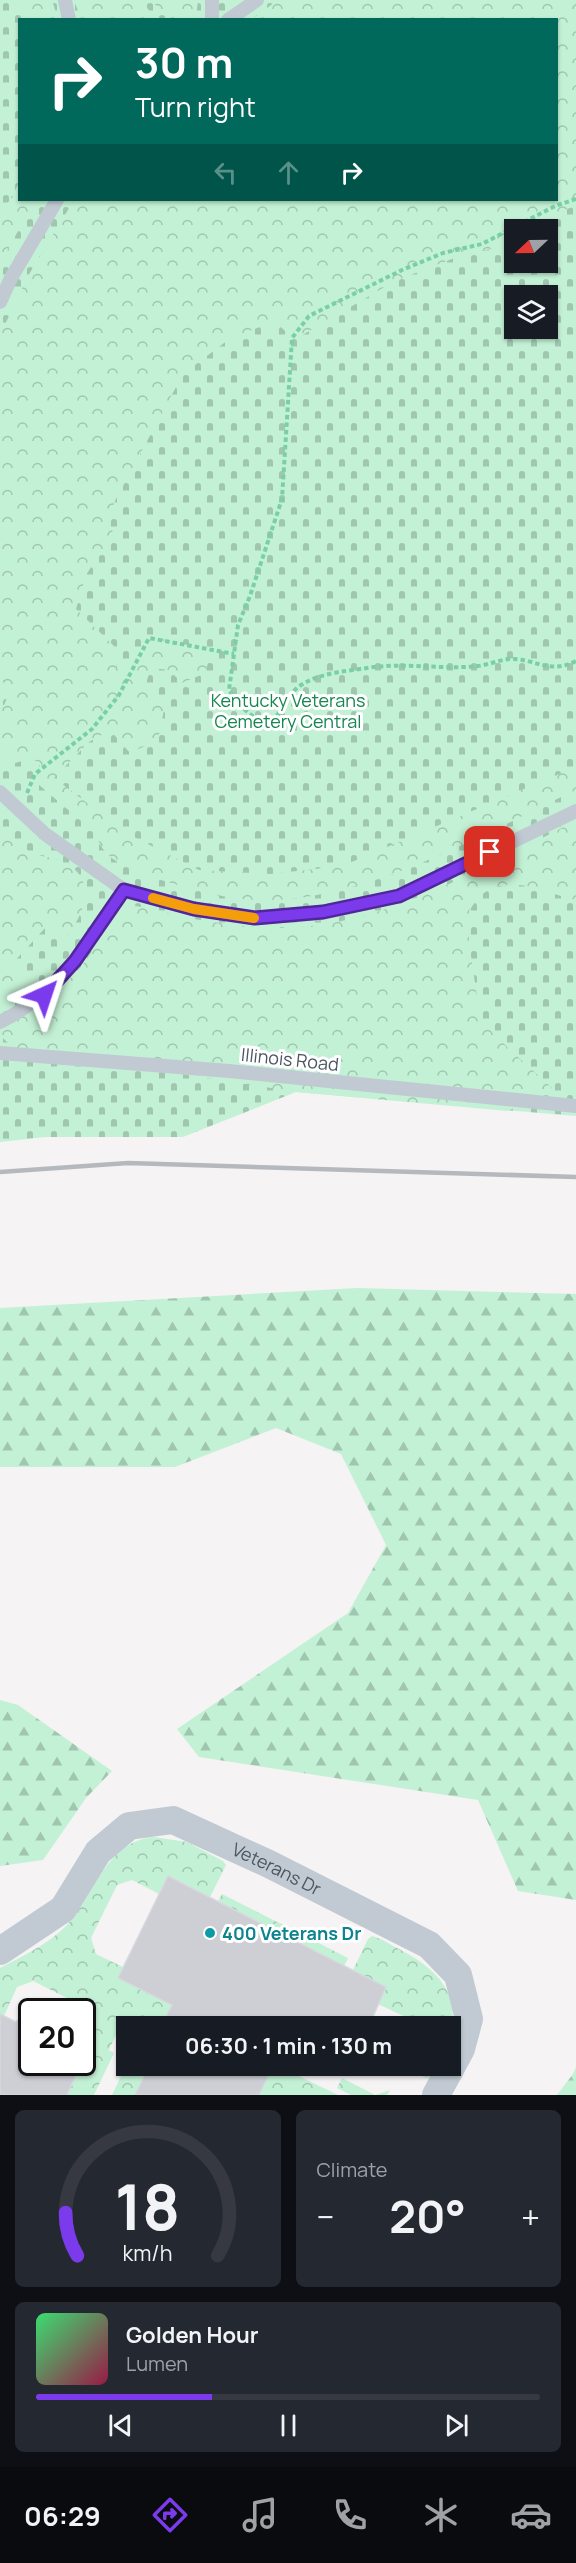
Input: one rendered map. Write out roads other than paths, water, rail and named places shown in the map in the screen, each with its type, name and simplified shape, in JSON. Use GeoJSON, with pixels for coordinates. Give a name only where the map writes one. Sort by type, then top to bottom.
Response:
{"type":"FeatureCollection","features":[{"type":"Feature","properties":{"kind":"street","name":"Veterans Dr"},"geometry":{"type":"LineString","coordinates":[[0,1951],[63,1909],[98,1852],[129,1826],[172,1820],[269,1863],[429,1945],[458,1975],[469,2019],[460,2049],[436,2095]]}},
{"type":"Feature","properties":{"kind":"lane"},"geometry":{"type":"LineString","coordinates":[[65,0],[69,18]]}},
{"type":"Feature","properties":{"kind":"lane"},"geometry":{"type":"LineString","coordinates":[[212,0],[212,18]]}},
{"type":"Feature","properties":{"kind":"lane"},"geometry":{"type":"LineString","coordinates":[[231,18],[257,0]]}},
{"type":"Feature","properties":{"kind":"lane"},"geometry":{"type":"LineString","coordinates":[[0,302],[11,278],[56,201]]}},
{"type":"Feature","properties":{"kind":"lane"},"geometry":{"type":"LineString","coordinates":[[0,792],[45,834],[124,890],[194,909],[255,918],[323,912],[399,896],[576,811]]}},
{"type":"Feature","properties":{"kind":"lane"},"geometry":{"type":"LineString","coordinates":[[0,1022],[44,995],[75,961],[124,890]]}},
{"type":"Feature","properties":{"kind":"lane","name":"Illinois Road"},"geometry":{"type":"LineString","coordinates":[[0,1053],[229,1071],[576,1106]]}},
{"type":"Feature","properties":{"kind":"railway"},"geometry":{"type":"LineString","coordinates":[[0,1172],[128,1163],[576,1177]]}},
{"type":"Feature","properties":{"kind":"place","name":"400 Veterans Dr"},"geometry":{"type":"Point","coordinates":[210,1933]}},
{"type":"Feature","properties":{"kind":"park label","name":"Kentucky Veterans Cemetery Central"},"geometry":{"type":"Point","coordinates":[288,710]}}]}
